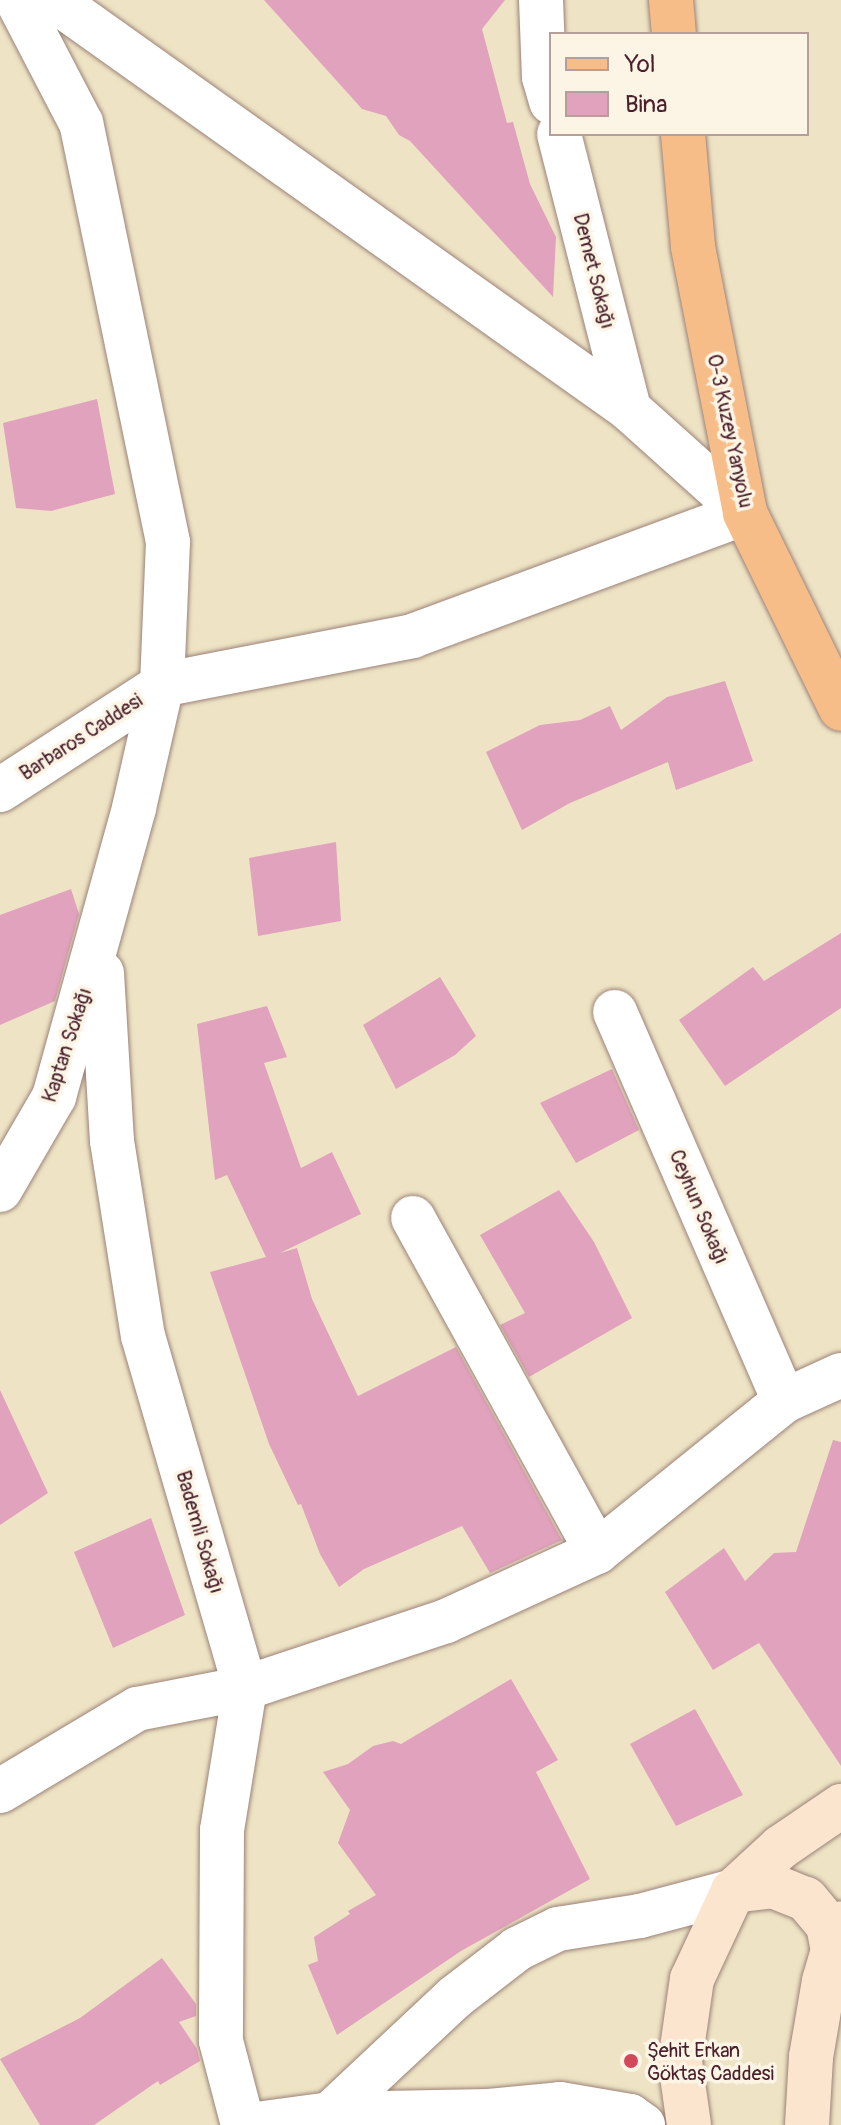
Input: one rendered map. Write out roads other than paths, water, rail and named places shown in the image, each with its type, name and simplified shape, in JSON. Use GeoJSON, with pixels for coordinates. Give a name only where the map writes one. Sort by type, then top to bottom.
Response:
{"type":"FeatureCollection","features":[{"type":"Feature","properties":{"kind":"main road"},"geometry":{"type":"LineString","coordinates":[[671,0],[674,32]]}},
{"type":"Feature","properties":{"kind":"main road","name":"O-3 Kuzey Yanyolu"},"geometry":{"type":"LineString","coordinates":[[683,136],[693,247],[745,513],[841,709]]}},
{"type":"Feature","properties":{"kind":"main road"},"geometry":{"type":"LineString","coordinates":[[689,2125],[680,2062],[692,1979],[733,1891],[781,1847],[841,1806]]}},
{"type":"Feature","properties":{"kind":"main road"},"geometry":{"type":"LineString","coordinates":[[733,1891],[773,1886],[806,1899],[837,1937],[811,2057],[807,2125]]}},
{"type":"Feature","properties":{"kind":"street"},"geometry":{"type":"LineString","coordinates":[[17,0],[81,123],[168,542],[162,685],[100,938]]}},
{"type":"Feature","properties":{"kind":"street"},"geometry":{"type":"LineString","coordinates":[[54,0],[629,409],[745,513],[413,636],[162,685]]}},
{"type":"Feature","properties":{"kind":"street"},"geometry":{"type":"LineString","coordinates":[[541,0],[544,77],[549,95]]}},
{"type":"Feature","properties":{"kind":"street","name":"Demet Sokağı"},"geometry":{"type":"LineString","coordinates":[[560,136],[629,409]]}},
{"type":"Feature","properties":{"kind":"street","name":"Barbaros Caddesi"},"geometry":{"type":"LineString","coordinates":[[0,790],[162,685]]}},
{"type":"Feature","properties":{"kind":"street","name":"Kaptan Sokağı"},"geometry":{"type":"LineString","coordinates":[[0,1190],[54,1097],[100,938]]}},
{"type":"Feature","properties":{"kind":"street","name":"Bademli Sokağı"},"geometry":{"type":"LineString","coordinates":[[100,938],[112,1141],[143,1336],[245,1688],[222,1830],[221,2041],[243,2125]]}},
{"type":"Feature","properties":{"kind":"street","name":"Ceyhun Sokağı"},"geometry":{"type":"LineString","coordinates":[[615,1012],[784,1401]]}},
{"type":"Feature","properties":{"kind":"street"},"geometry":{"type":"LineString","coordinates":[[413,1218],[597,1552]]}},
{"type":"Feature","properties":{"kind":"street"},"geometry":{"type":"LineString","coordinates":[[0,1791],[137,1709],[245,1688],[446,1621],[597,1552],[784,1401],[841,1375]]}},
{"type":"Feature","properties":{"kind":"street"},"geometry":{"type":"LineString","coordinates":[[330,2114],[455,1997],[517,1949],[558,1929],[640,1916],[733,1891]]}},
{"type":"Feature","properties":{"kind":"street"},"geometry":{"type":"LineString","coordinates":[[249,2125],[330,2114],[489,2111],[560,2104],[630,2116],[643,2125]]}},
{"type":"Feature","properties":{"kind":"place","name":"Şehit Erkan Göktaş Caddesi"},"geometry":{"type":"Point","coordinates":[631,2061]}}]}
